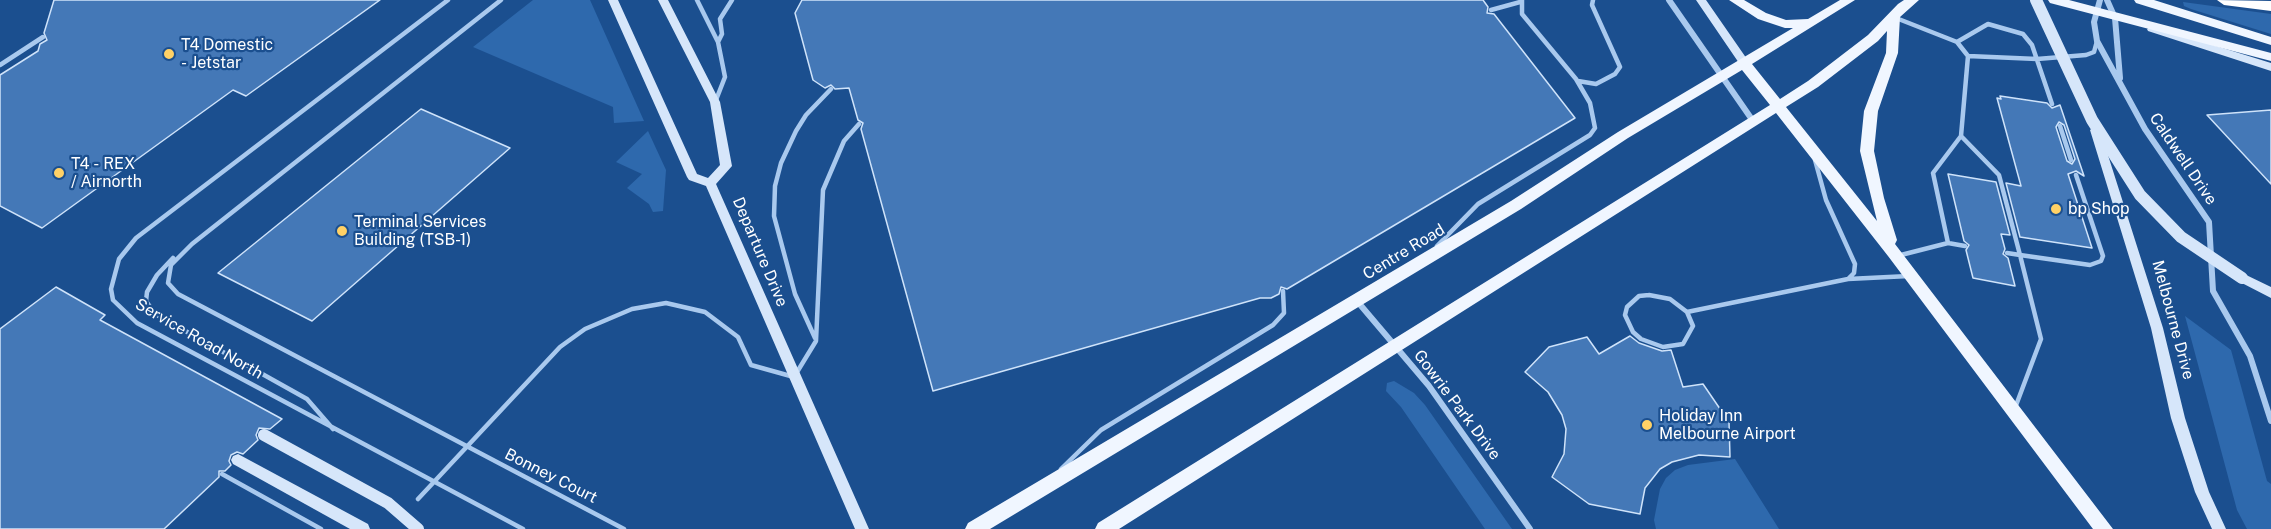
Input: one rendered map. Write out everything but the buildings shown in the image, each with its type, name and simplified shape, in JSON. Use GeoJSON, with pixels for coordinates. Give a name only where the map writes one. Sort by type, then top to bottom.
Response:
{"type":"FeatureCollection","features":[{"type":"Feature","properties":{"kind":"highway"},"geometry":{"type":"LineString","coordinates":[[2224,0],[2271,6]]}},
{"type":"Feature","properties":{"kind":"main road"},"geometry":{"type":"LineString","coordinates":[[1734,0],[1762,16],[1785,24],[1814,23]]}},
{"type":"Feature","properties":{"kind":"main road","name":"Centre Road"},"geometry":{"type":"LineString","coordinates":[[974,529],[1358,301],[1623,135],[1849,0]]}},
{"type":"Feature","properties":{"kind":"main road"},"geometry":{"type":"LineString","coordinates":[[2054,0],[2097,6],[2115,18],[2271,57]]}},
{"type":"Feature","properties":{"kind":"main road"},"geometry":{"type":"LineString","coordinates":[[2140,0],[2271,41]]}},
{"type":"Feature","properties":{"kind":"main road"},"geometry":{"type":"LineString","coordinates":[[1104,529],[1778,106],[1838,66],[1904,6]]}},
{"type":"Feature","properties":{"kind":"main road"},"geometry":{"type":"LineString","coordinates":[[1895,254],[1876,198],[1867,152],[1871,111],[1892,53],[1904,6]]}},
{"type":"Feature","properties":{"kind":"main road"},"geometry":{"type":"LineString","coordinates":[[1745,64],[1895,254],[2013,414],[2104,529]]}},
{"type":"Feature","properties":{"kind":"street","name":"Departure Drive"},"geometry":{"type":"LineString","coordinates":[[613,0],[693,177],[710,183],[862,529]]}},
{"type":"Feature","properties":{"kind":"street"},"geometry":{"type":"LineString","coordinates":[[663,0],[715,102],[726,166],[710,183]]}},
{"type":"Feature","properties":{"kind":"street"},"geometry":{"type":"LineString","coordinates":[[1669,0],[1753,121]]}},
{"type":"Feature","properties":{"kind":"street"},"geometry":{"type":"LineString","coordinates":[[1701,0],[1745,64]]}},
{"type":"Feature","properties":{"kind":"street"},"geometry":{"type":"LineString","coordinates":[[2036,0],[2092,120],[2129,180],[2150,208],[2189,243],[2242,278],[2271,293]]}},
{"type":"Feature","properties":{"kind":"street","name":"Caldwell Drive"},"geometry":{"type":"LineString","coordinates":[[2107,0],[2115,18],[2120,82]]}},
{"type":"Feature","properties":{"kind":"street","name":"Caldwell Drive"},"geometry":{"type":"LineString","coordinates":[[2097,6],[2097,41],[2150,138],[2209,222],[2213,291],[2250,356],[2271,421]]}},
{"type":"Feature","properties":{"kind":"street"},"geometry":{"type":"LineString","coordinates":[[2133,22],[2271,67]]}},
{"type":"Feature","properties":{"kind":"street","name":"Melbourne Drive"},"geometry":{"type":"LineString","coordinates":[[2092,120],[2157,328],[2178,418],[2202,492],[2218,529]]}},
{"type":"Feature","properties":{"kind":"street","name":"Gowrie Park Drive"},"geometry":{"type":"LineString","coordinates":[[1358,301],[1429,386],[1530,529]]}},
{"type":"Feature","properties":{"kind":"street"},"geometry":{"type":"LineString","coordinates":[[264,435],[388,503],[418,529]]}},
{"type":"Feature","properties":{"kind":"street"},"geometry":{"type":"LineString","coordinates":[[238,460],[363,529]]}},
{"type":"Feature","properties":{"kind":"street"},"geometry":{"type":"LineString","coordinates":[[851,529],[855,513]]}},
{"type":"Feature","properties":{"kind":"lane","name":"Service Road North"},"geometry":{"type":"LineString","coordinates":[[448,0],[151,226],[126,249],[112,279],[113,300],[137,323],[336,432],[523,529]]}},
{"type":"Feature","properties":{"kind":"lane","name":"Service Road North"},"geometry":{"type":"LineString","coordinates":[[466,447],[178,294],[168,283],[168,271],[192,244],[501,0]]}},
{"type":"Feature","properties":{"kind":"lane"},"geometry":{"type":"LineString","coordinates":[[697,0],[718,42],[725,77],[715,102]]}},
{"type":"Feature","properties":{"kind":"lane"},"geometry":{"type":"LineString","coordinates":[[718,42],[722,34],[721,16],[732,0]]}},
{"type":"Feature","properties":{"kind":"lane"},"geometry":{"type":"LineString","coordinates":[[1491,10],[1513,5],[1522,0]]}},
{"type":"Feature","properties":{"kind":"lane"},"geometry":{"type":"LineString","coordinates":[[1420,263],[1478,204],[1590,135],[1595,128],[1595,118],[1590,103],[1576,79],[1522,14],[1520,10],[1522,0]]}},
{"type":"Feature","properties":{"kind":"lane"},"geometry":{"type":"LineString","coordinates":[[1576,79],[1585,84],[1596,84],[1615,74],[1620,67],[1592,5],[1593,0]]}},
{"type":"Feature","properties":{"kind":"lane"},"geometry":{"type":"LineString","coordinates":[[1904,6],[1957,42],[1968,56],[1961,136],[1933,173],[1948,243]]}},
{"type":"Feature","properties":{"kind":"lane"},"geometry":{"type":"LineString","coordinates":[[1957,42],[1983,25],[1996,24],[2023,34],[2032,45],[2052,104]]}},
{"type":"Feature","properties":{"kind":"lane"},"geometry":{"type":"LineString","coordinates":[[0,65],[43,38]]}},
{"type":"Feature","properties":{"kind":"lane"},"geometry":{"type":"LineString","coordinates":[[1968,56],[2037,59],[2089,54],[2096,50],[2097,41]]}},
{"type":"Feature","properties":{"kind":"lane"},"geometry":{"type":"LineString","coordinates":[[816,341],[795,294],[774,216],[775,186],[781,163],[796,131],[806,115],[831,89]]}},
{"type":"Feature","properties":{"kind":"lane"},"geometry":{"type":"LineString","coordinates":[[418,499],[560,347],[585,329],[622,312],[651,304],[675,303],[705,312],[725,324],[738,337],[751,365],[794,377],[816,341],[823,190],[844,141],[859,124]]}},
{"type":"Feature","properties":{"kind":"lane"},"geometry":{"type":"LineString","coordinates":[[2060,126],[2071,160]]}},
{"type":"Feature","properties":{"kind":"lane"},"geometry":{"type":"LineString","coordinates":[[1961,136],[1999,175],[2041,339],[2013,414]]}},
{"type":"Feature","properties":{"kind":"lane"},"geometry":{"type":"LineString","coordinates":[[1810,146],[1826,200],[1855,264],[1854,273],[1848,279]]}},
{"type":"Feature","properties":{"kind":"lane"},"geometry":{"type":"LineString","coordinates":[[2007,253],[2090,265],[2101,261],[2102,251],[2076,175]]}},
{"type":"Feature","properties":{"kind":"lane"},"geometry":{"type":"LineString","coordinates":[[1895,254],[1948,243],[1965,246]]}},
{"type":"Feature","properties":{"kind":"lane"},"geometry":{"type":"LineString","coordinates":[[192,244],[165,266],[150,284],[146,301],[149,308],[162,319],[307,399],[336,432]]}},
{"type":"Feature","properties":{"kind":"lane"},"geometry":{"type":"LineString","coordinates":[[1687,312],[1691,319],[1692,332],[1683,344],[1674,347],[1663,347],[1641,339],[1633,332],[1625,315],[1632,301],[1649,295],[1670,299],[1687,312],[1848,279],[1909,276]]}},
{"type":"Feature","properties":{"kind":"lane"},"geometry":{"type":"LineString","coordinates":[[1035,494],[1101,430],[1273,326],[1284,313],[1284,291]]}},
{"type":"Feature","properties":{"kind":"lane","name":"Bonney Court"},"geometry":{"type":"LineString","coordinates":[[466,447],[624,529]]}},
{"type":"Feature","properties":{"kind":"lane"},"geometry":{"type":"LineString","coordinates":[[222,474],[321,529]]}},
{"type":"Feature","properties":{"kind":"shaded area"},"geometry":{"type":"Polygon","coordinates":[[[533,0],[590,0],[644,121],[614,123],[613,107],[473,47],[533,0]]]}},
{"type":"Feature","properties":{"kind":"shaded area"},"geometry":{"type":"Polygon","coordinates":[[[2183,2],[2271,14],[2271,34],[2191,9],[2184,6],[2183,2]]]}},
{"type":"Feature","properties":{"kind":"shaded area"},"geometry":{"type":"Polygon","coordinates":[[[648,131],[666,170],[663,211],[653,212],[649,204],[627,188],[642,174],[616,162],[648,131]]]}},
{"type":"Feature","properties":{"kind":"shaded area"},"geometry":{"type":"Polygon","coordinates":[[[2185,316],[2231,350],[2267,481],[2271,484],[2271,529],[2247,529],[2237,510],[2185,316]]]}},
{"type":"Feature","properties":{"kind":"shaded area"},"geometry":{"type":"Polygon","coordinates":[[[1394,381],[1414,393],[1425,405],[1512,529],[1485,529],[1401,407],[1386,391],[1387,383],[1394,381]]]}},
{"type":"Feature","properties":{"kind":"shaded area"},"geometry":{"type":"Polygon","coordinates":[[[1735,459],[1779,529],[1656,529],[1654,520],[1660,489],[1666,478],[1675,470],[1688,465],[1735,459]]]}},
{"type":"Feature","properties":{"kind":"place","name":"T4 Domestic - Jetstar"},"geometry":{"type":"Point","coordinates":[169,54]}},
{"type":"Feature","properties":{"kind":"place","name":"T4 - REX / Airnorth"},"geometry":{"type":"Point","coordinates":[59,173]}},
{"type":"Feature","properties":{"kind":"place","name":"bp Shop"},"geometry":{"type":"Point","coordinates":[2056,209]}},
{"type":"Feature","properties":{"kind":"place","name":"Terminal Services Building (TSB-1)"},"geometry":{"type":"Point","coordinates":[342,231]}},
{"type":"Feature","properties":{"kind":"place","name":"Holiday Inn Melbourne Airport"},"geometry":{"type":"Point","coordinates":[1647,425]}}]}
